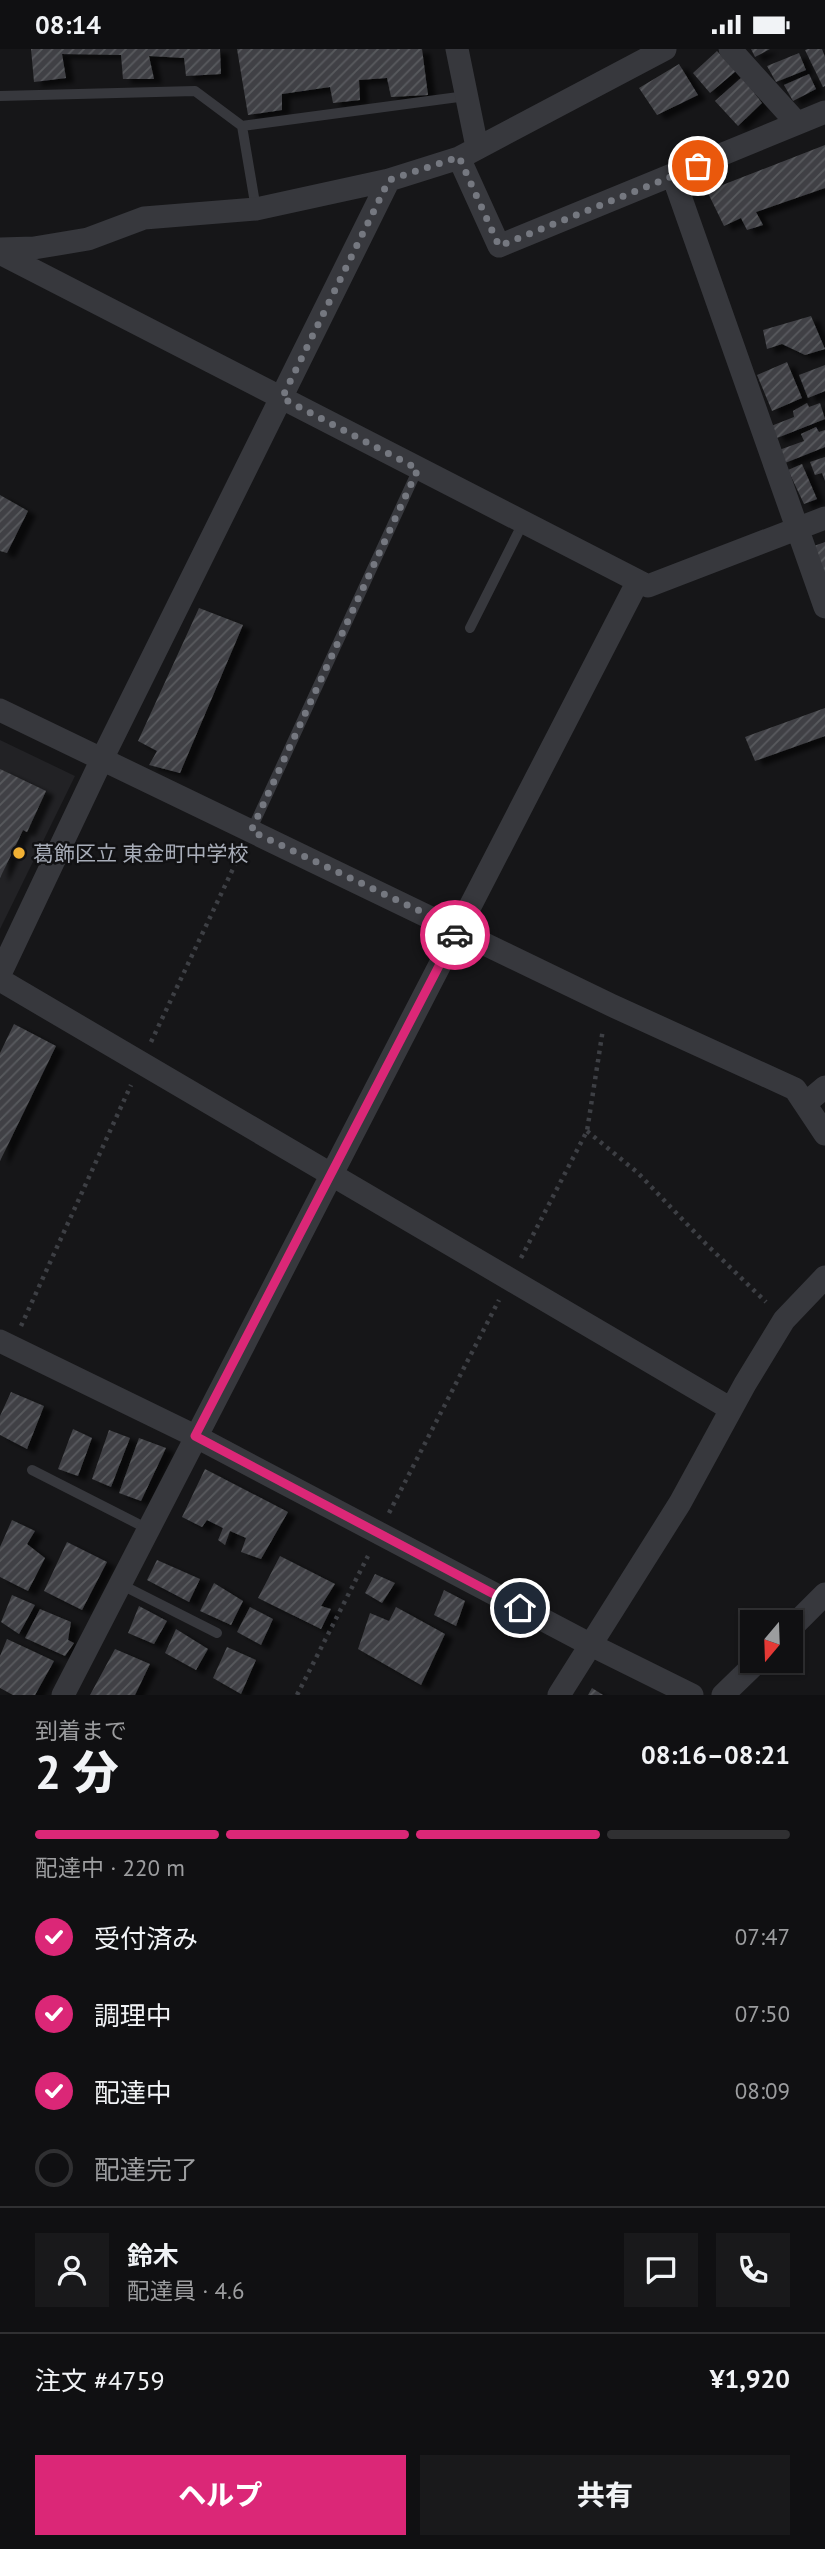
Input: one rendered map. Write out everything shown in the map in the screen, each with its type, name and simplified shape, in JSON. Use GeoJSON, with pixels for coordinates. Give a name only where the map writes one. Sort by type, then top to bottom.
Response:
{"type":"FeatureCollection","features":[{"type":"Feature","properties":{"kind":"street"},"geometry":{"type":"LineString","coordinates":[[457,49],[467,96],[468,152],[499,246],[825,112]]}},
{"type":"Feature","properties":{"kind":"street"},"geometry":{"type":"LineString","coordinates":[[0,251],[88,239],[144,218],[256,209],[389,180],[468,152],[665,49]]}},
{"type":"Feature","properties":{"kind":"street"},"geometry":{"type":"LineString","coordinates":[[730,49],[797,124]]}},
{"type":"Feature","properties":{"kind":"street"},"geometry":{"type":"LineString","coordinates":[[673,176],[825,607]]}},
{"type":"Feature","properties":{"kind":"street"},"geometry":{"type":"LineString","coordinates":[[0,974],[102,759],[389,180]]}},
{"type":"Feature","properties":{"kind":"street"},"geometry":{"type":"LineString","coordinates":[[0,251],[648,586],[825,518]]}},
{"type":"Feature","properties":{"kind":"street"},"geometry":{"type":"LineString","coordinates":[[63,1695],[638,581]]}},
{"type":"Feature","properties":{"kind":"street"},"geometry":{"type":"LineString","coordinates":[[0,710],[611,1005],[795,1089],[825,1134]]}},
{"type":"Feature","properties":{"kind":"street"},"geometry":{"type":"LineString","coordinates":[[0,980],[732,1409]]}},
{"type":"Feature","properties":{"kind":"street"},"geometry":{"type":"LineString","coordinates":[[806,1103],[825,1087]]}},
{"type":"Feature","properties":{"kind":"street"},"geometry":{"type":"LineString","coordinates":[[559,1695],[681,1503],[732,1409],[785,1320],[825,1277]]}},
{"type":"Feature","properties":{"kind":"street"},"geometry":{"type":"LineString","coordinates":[[6,1344],[195,1436],[591,1645],[692,1695]]}},
{"type":"Feature","properties":{"kind":"street"},"geometry":{"type":"LineString","coordinates":[[803,1616],[825,1594]]}},
{"type":"Feature","properties":{"kind":"street"},"geometry":{"type":"LineString","coordinates":[[723,1695],[746,1673]]}},
{"type":"Feature","properties":{"kind":"lane"},"geometry":{"type":"LineString","coordinates":[[0,96],[195,91],[242,126],[256,209]]}},
{"type":"Feature","properties":{"kind":"lane"},"geometry":{"type":"LineString","coordinates":[[242,126],[467,96]]}},
{"type":"Feature","properties":{"kind":"lane"},"geometry":{"type":"LineString","coordinates":[[251,831],[418,469]]}},
{"type":"Feature","properties":{"kind":"lane"},"geometry":{"type":"LineString","coordinates":[[470,628],[523,523]]}},
{"type":"Feature","properties":{"kind":"lane"},"geometry":{"type":"LineString","coordinates":[[32,1470],[148,1529]]}},
{"type":"Feature","properties":{"kind":"lane"},"geometry":{"type":"LineString","coordinates":[[120,1584],[218,1633]]}},
{"type":"Feature","properties":{"kind":"path"},"geometry":{"type":"LineString","coordinates":[[6,1344],[251,831]]}},
{"type":"Feature","properties":{"kind":"path"},"geometry":{"type":"LineString","coordinates":[[297,1695],[587,1131],[603,1028],[611,1005]]}},
{"type":"Feature","properties":{"kind":"path"},"geometry":{"type":"LineString","coordinates":[[587,1131],[638,1173],[706,1244],[785,1320]]}},
{"type":"Feature","properties":{"kind":"shaded area","name":"葛飾区立 東金町中学校"},"geometry":{"type":"Polygon","coordinates":[[[0,740],[75,776],[0,929],[0,740]]]}},
{"type":"Feature","properties":{"kind":"building"},"geometry":{"type":"Polygon","coordinates":[[[31,49],[220,49],[221,74],[186,76],[184,58],[149,56],[154,79],[123,79],[121,55],[62,54],[66,78],[34,82],[31,49]]]}},
{"type":"Feature","properties":{"kind":"building"},"geometry":{"type":"Polygon","coordinates":[[[237,49],[422,49],[428,95],[391,97],[387,78],[359,80],[360,100],[333,103],[330,87],[282,94],[282,110],[248,115],[237,49]]]}},
{"type":"Feature","properties":{"kind":"building"},"geometry":{"type":"Polygon","coordinates":[[[751,49],[770,49],[755,57],[751,49]]]}},
{"type":"Feature","properties":{"kind":"building"},"geometry":{"type":"Polygon","coordinates":[[[822,49],[825,57],[823,87],[805,50],[822,49]]]}},
{"type":"Feature","properties":{"kind":"building"},"geometry":{"type":"Polygon","coordinates":[[[717,51],[736,71],[710,93],[693,73],[717,51]]]}},
{"type":"Feature","properties":{"kind":"building"},"geometry":{"type":"Polygon","coordinates":[[[799,53],[806,70],[776,82],[767,66],[799,53]]]}},
{"type":"Feature","properties":{"kind":"building"},"geometry":{"type":"Polygon","coordinates":[[[679,64],[698,95],[657,115],[639,88],[679,64]]]}},
{"type":"Feature","properties":{"kind":"building"},"geometry":{"type":"Polygon","coordinates":[[[809,74],[816,89],[793,101],[784,85],[809,74]]]}},
{"type":"Feature","properties":{"kind":"building"},"geometry":{"type":"Polygon","coordinates":[[[742,77],[762,103],[738,126],[715,101],[742,77]]]}},
{"type":"Feature","properties":{"kind":"building"},"geometry":{"type":"Polygon","coordinates":[[[825,145],[825,188],[756,212],[763,225],[747,230],[741,218],[724,226],[707,191],[825,145]]]}},
{"type":"Feature","properties":{"kind":"building"},"geometry":{"type":"Polygon","coordinates":[[[811,316],[825,349],[805,355],[782,344],[767,349],[763,330],[811,316]]]}},
{"type":"Feature","properties":{"kind":"building"},"geometry":{"type":"Polygon","coordinates":[[[787,362],[802,398],[772,411],[757,375],[787,362]]]}},
{"type":"Feature","properties":{"kind":"building"},"geometry":{"type":"Polygon","coordinates":[[[825,365],[825,391],[808,398],[799,375],[825,365]]]}},
{"type":"Feature","properties":{"kind":"building"},"geometry":{"type":"Polygon","coordinates":[[[807,403],[809,407],[820,403],[825,419],[777,438],[771,426],[794,417],[793,411],[807,403]]]}},
{"type":"Feature","properties":{"kind":"building"},"geometry":{"type":"Polygon","coordinates":[[[816,427],[819,432],[825,430],[825,447],[785,463],[779,450],[804,441],[801,434],[816,427]]]}},
{"type":"Feature","properties":{"kind":"building"},"geometry":{"type":"Polygon","coordinates":[[[825,457],[825,481],[822,473],[815,475],[810,462],[825,457]]]}},
{"type":"Feature","properties":{"kind":"building"},"geometry":{"type":"Polygon","coordinates":[[[802,464],[817,499],[804,504],[788,470],[802,464]]]}},
{"type":"Feature","properties":{"kind":"building"},"geometry":{"type":"Polygon","coordinates":[[[0,495],[28,511],[7,553],[0,551],[0,495]]]}},
{"type":"Feature","properties":{"kind":"building"},"geometry":{"type":"Polygon","coordinates":[[[825,542],[825,575],[814,546],[825,542]]]}},
{"type":"Feature","properties":{"kind":"building"},"geometry":{"type":"Polygon","coordinates":[[[199,608],[243,625],[180,773],[149,765],[157,751],[138,741],[199,608]]]}},
{"type":"Feature","properties":{"kind":"building"},"geometry":{"type":"Polygon","coordinates":[[[825,708],[825,736],[755,761],[745,737],[825,708]]]}},
{"type":"Feature","properties":{"kind":"building"},"geometry":{"type":"Polygon","coordinates":[[[0,769],[46,791],[27,832],[23,830],[0,878],[0,769]]]}},
{"type":"Feature","properties":{"kind":"building"},"geometry":{"type":"Polygon","coordinates":[[[14,1024],[56,1046],[0,1161],[0,1053],[14,1024]]]}},
{"type":"Feature","properties":{"kind":"building"},"geometry":{"type":"Polygon","coordinates":[[[11,1392],[44,1406],[27,1449],[0,1435],[0,1416],[11,1392]]]}},
{"type":"Feature","properties":{"kind":"building"},"geometry":{"type":"Polygon","coordinates":[[[73,1429],[92,1438],[78,1476],[58,1469],[73,1429]]]}},
{"type":"Feature","properties":{"kind":"building"},"geometry":{"type":"Polygon","coordinates":[[[109,1430],[130,1438],[111,1487],[92,1479],[109,1430]]]}},
{"type":"Feature","properties":{"kind":"building"},"geometry":{"type":"Polygon","coordinates":[[[139,1438],[166,1448],[141,1501],[119,1493],[139,1438]]]}},
{"type":"Feature","properties":{"kind":"building"},"geometry":{"type":"Polygon","coordinates":[[[205,1469],[288,1512],[261,1559],[241,1552],[246,1538],[230,1531],[225,1545],[218,1540],[223,1528],[207,1520],[202,1527],[182,1517],[205,1469]]]}},
{"type":"Feature","properties":{"kind":"building"},"geometry":{"type":"Polygon","coordinates":[[[12,1520],[35,1531],[27,1544],[45,1558],[28,1591],[0,1577],[0,1547],[12,1520]]]}},
{"type":"Feature","properties":{"kind":"building"},"geometry":{"type":"Polygon","coordinates":[[[67,1542],[107,1562],[82,1610],[44,1591],[67,1542]]]}},
{"type":"Feature","properties":{"kind":"building"},"geometry":{"type":"Polygon","coordinates":[[[280,1556],[335,1584],[321,1606],[331,1609],[321,1629],[258,1598],[280,1556]]]}},
{"type":"Feature","properties":{"kind":"building"},"geometry":{"type":"Polygon","coordinates":[[[157,1560],[200,1579],[189,1602],[147,1580],[157,1560]]]}},
{"type":"Feature","properties":{"kind":"building"},"geometry":{"type":"Polygon","coordinates":[[[375,1574],[395,1583],[382,1603],[365,1593],[375,1574]]]}},
{"type":"Feature","properties":{"kind":"building"},"geometry":{"type":"Polygon","coordinates":[[[214,1583],[243,1601],[231,1625],[200,1611],[214,1583]]]}},
{"type":"Feature","properties":{"kind":"building"},"geometry":{"type":"Polygon","coordinates":[[[444,1590],[465,1601],[456,1626],[434,1615],[444,1590]]]}},
{"type":"Feature","properties":{"kind":"building"},"geometry":{"type":"Polygon","coordinates":[[[12,1595],[35,1605],[19,1634],[1,1622],[12,1595]]]}},
{"type":"Feature","properties":{"kind":"building"},"geometry":{"type":"Polygon","coordinates":[[[139,1606],[167,1621],[154,1644],[128,1633],[139,1606]]]}},
{"type":"Feature","properties":{"kind":"building"},"geometry":{"type":"Polygon","coordinates":[[[250,1607],[273,1619],[261,1645],[237,1632],[250,1607]]]}},
{"type":"Feature","properties":{"kind":"building"},"geometry":{"type":"Polygon","coordinates":[[[396,1607],[445,1634],[421,1685],[358,1649],[370,1613],[389,1621],[396,1607]]]}},
{"type":"Feature","properties":{"kind":"building"},"geometry":{"type":"Polygon","coordinates":[[[40,1609],[71,1622],[68,1640],[74,1643],[65,1656],[25,1638],[40,1609]]]}},
{"type":"Feature","properties":{"kind":"building"},"geometry":{"type":"Polygon","coordinates":[[[176,1629],[208,1649],[196,1670],[165,1653],[176,1629]]]}},
{"type":"Feature","properties":{"kind":"building"},"geometry":{"type":"Polygon","coordinates":[[[7,1639],[54,1661],[35,1695],[13,1695],[0,1688],[0,1656],[7,1639]]]}},
{"type":"Feature","properties":{"kind":"building"},"geometry":{"type":"Polygon","coordinates":[[[227,1647],[256,1660],[241,1694],[213,1678],[227,1647]]]}},
{"type":"Feature","properties":{"kind":"building"},"geometry":{"type":"Polygon","coordinates":[[[115,1649],[150,1664],[135,1695],[90,1695],[115,1649]]]}},
{"type":"Feature","properties":{"kind":"building"},"geometry":{"type":"Polygon","coordinates":[[[592,1688],[603,1695],[588,1695],[592,1688]]]}},
{"type":"Feature","properties":{"kind":"way so far"},"geometry":{"type":"LineString","coordinates":[[455,935],[458,929],[251,831],[418,469],[282,398],[389,180],[459,157],[499,246],[698,166]]}},
{"type":"Feature","properties":{"kind":"place","name":"葛飾区立 東金町中学校"},"geometry":{"type":"Point","coordinates":[19,853]}},
{"type":"Feature","properties":{"kind":"route"},"geometry":{"type":"LineString","coordinates":[[455,935],[195,1436],[520,1608]]}}]}
